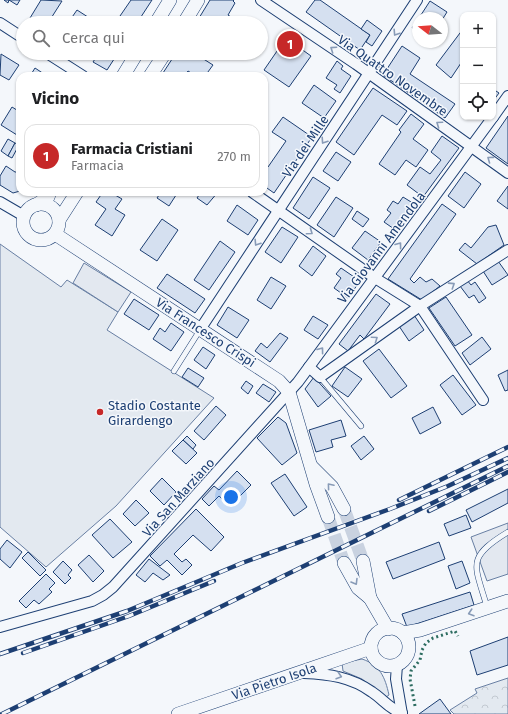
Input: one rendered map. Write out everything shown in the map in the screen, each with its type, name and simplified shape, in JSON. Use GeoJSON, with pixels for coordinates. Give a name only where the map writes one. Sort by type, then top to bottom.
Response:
{"type":"FeatureCollection","features":[{"type":"Feature","properties":{"kind":"street"},"geometry":{"type":"LineString","coordinates":[[160,16],[170,0]]}},
{"type":"Feature","properties":{"kind":"street"},"geometry":{"type":"LineString","coordinates":[[188,16],[198,0]]}},
{"type":"Feature","properties":{"kind":"street","name":"Via Quattro Novembre"},"geometry":{"type":"LineString","coordinates":[[262,0],[356,64],[368,75],[472,146],[508,173]]}},
{"type":"Feature","properties":{"kind":"street","name":"Via dei Mille"},"geometry":{"type":"LineString","coordinates":[[201,328],[417,0]]}},
{"type":"Feature","properties":{"kind":"street"},"geometry":{"type":"LineString","coordinates":[[0,23],[16,33]]}},
{"type":"Feature","properties":{"kind":"street"},"geometry":{"type":"LineString","coordinates":[[58,60],[77,72]]}},
{"type":"Feature","properties":{"kind":"street"},"geometry":{"type":"LineString","coordinates":[[125,72],[133,60]]}},
{"type":"Feature","properties":{"kind":"street"},"geometry":{"type":"LineString","coordinates":[[153,72],[160,60]]}},
{"type":"Feature","properties":{"kind":"street","name":"Via Giovanni Amendola"},"geometry":{"type":"LineString","coordinates":[[496,113],[508,96]]}},
{"type":"Feature","properties":{"kind":"street","name":"Via Giovanni Amendola"},"geometry":{"type":"LineString","coordinates":[[289,392],[491,120]]}},
{"type":"Feature","properties":{"kind":"street"},"geometry":{"type":"LineString","coordinates":[[48,196],[31,208],[24,216],[23,222],[26,233],[35,240],[46,240],[55,234],[59,220],[74,196]]}},
{"type":"Feature","properties":{"kind":"street"},"geometry":{"type":"LineString","coordinates":[[258,196],[375,278],[420,306],[483,400]]}},
{"type":"Feature","properties":{"kind":"street"},"geometry":{"type":"LineString","coordinates":[[0,202],[24,216]]}},
{"type":"Feature","properties":{"kind":"street"},"geometry":{"type":"LineString","coordinates":[[36,205],[41,204],[51,207],[55,211],[59,220]]}},
{"type":"Feature","properties":{"kind":"street","name":"Via Francesco Crispi"},"geometry":{"type":"LineString","coordinates":[[55,234],[201,328],[265,370],[279,381],[289,392],[328,517]]}},
{"type":"Feature","properties":{"kind":"street"},"geometry":{"type":"LineString","coordinates":[[308,367],[320,377],[420,306],[508,250]]}},
{"type":"Feature","properties":{"kind":"street","name":"Via San Marziano"},"geometry":{"type":"LineString","coordinates":[[0,627],[76,606],[103,595],[113,587],[289,392]]}},
{"type":"Feature","properties":{"kind":"street","name":"Via Francesco Crispi"},"geometry":{"type":"LineString","coordinates":[[311,466],[332,487],[344,509]]}},
{"type":"Feature","properties":{"kind":"street"},"geometry":{"type":"LineString","coordinates":[[363,561],[370,598],[388,629]]}},
{"type":"Feature","properties":{"kind":"street"},"geometry":{"type":"LineString","coordinates":[[344,563],[358,588],[370,598]]}},
{"type":"Feature","properties":{"kind":"street"},"geometry":{"type":"LineString","coordinates":[[402,633],[420,630],[508,601]]}},
{"type":"Feature","properties":{"kind":"street"},"geometry":{"type":"LineString","coordinates":[[388,629],[396,629],[402,633],[408,644],[406,657],[397,665],[383,665],[372,655],[371,648],[376,635],[381,630],[388,629]]}},
{"type":"Feature","properties":{"kind":"street","name":"Via Pietro Isola"},"geometry":{"type":"LineString","coordinates":[[178,714],[371,648]]}},
{"type":"Feature","properties":{"kind":"street"},"geometry":{"type":"LineString","coordinates":[[397,665],[396,679],[402,713]]}},
{"type":"Feature","properties":{"kind":"street"},"geometry":{"type":"LineString","coordinates":[[300,672],[334,674],[354,681],[372,692],[390,708],[402,713]]}},
{"type":"Feature","properties":{"kind":"lane"},"geometry":{"type":"LineString","coordinates":[[174,371],[201,328]]}},
{"type":"Feature","properties":{"kind":"lane"},"geometry":{"type":"LineString","coordinates":[[320,377],[362,426]]}},
{"type":"Feature","properties":{"kind":"lane"},"geometry":{"type":"LineString","coordinates":[[487,608],[476,575],[477,560],[487,545],[508,532]]}},
{"type":"Feature","properties":{"kind":"green space","name":"Stadio Costante Girardengo"},"geometry":{"type":"Polygon","coordinates":[[[0,244],[61,287],[67,280],[118,312],[107,330],[214,398],[116,506],[46,567],[0,527],[0,244]]]}},
{"type":"Feature","properties":{"kind":"green space"},"geometry":{"type":"Polygon","coordinates":[[[362,659],[373,665],[381,672],[389,695],[386,697],[362,679],[343,671],[342,663],[362,659]]]}},
{"type":"Feature","properties":{"kind":"green space"},"geometry":{"type":"Polygon","coordinates":[[[508,678],[508,714],[454,714],[450,710],[477,693],[475,689],[508,678]]]}},
{"type":"Feature","properties":{"kind":"shaded area"},"geometry":{"type":"Polygon","coordinates":[[[84,263],[131,292],[118,312],[73,283],[84,263]]]}},
{"type":"Feature","properties":{"kind":"shaded area"},"geometry":{"type":"Polygon","coordinates":[[[508,523],[508,574],[487,581],[471,537],[508,523]]]}},
{"type":"Feature","properties":{"kind":"building"},"geometry":{"type":"Polygon","coordinates":[[[9,0],[20,0],[17,5],[9,0]]]}},
{"type":"Feature","properties":{"kind":"building"},"geometry":{"type":"Polygon","coordinates":[[[41,0],[62,1],[52,16],[31,16],[41,0]]]}},
{"type":"Feature","properties":{"kind":"building"},"geometry":{"type":"Polygon","coordinates":[[[131,0],[152,0],[142,16],[120,16],[131,0]]]}},
{"type":"Feature","properties":{"kind":"building"},"geometry":{"type":"Polygon","coordinates":[[[210,0],[234,0],[233,1],[235,3],[228,15],[230,16],[200,16],[210,0]]]}},
{"type":"Feature","properties":{"kind":"building"},"geometry":{"type":"Polygon","coordinates":[[[315,0],[320,0],[370,35],[360,50],[306,12],[315,0]]]}},
{"type":"Feature","properties":{"kind":"building"},"geometry":{"type":"Polygon","coordinates":[[[430,1],[447,12],[423,12],[430,1]]]}},
{"type":"Feature","properties":{"kind":"building"},"geometry":{"type":"Polygon","coordinates":[[[77,10],[86,16],[73,16],[77,10]]]}},
{"type":"Feature","properties":{"kind":"building"},"geometry":{"type":"Polygon","coordinates":[[[367,20],[382,31],[372,46],[366,42],[370,35],[361,29],[367,20]]]}},
{"type":"Feature","properties":{"kind":"building"},"geometry":{"type":"Polygon","coordinates":[[[460,33],[460,64],[451,78],[436,65],[460,33]]]}},
{"type":"Feature","properties":{"kind":"building"},"geometry":{"type":"Polygon","coordinates":[[[286,38],[311,56],[289,87],[264,70],[286,38]]]}},
{"type":"Feature","properties":{"kind":"building"},"geometry":{"type":"Polygon","coordinates":[[[402,46],[420,58],[410,74],[455,104],[445,118],[383,75],[402,46]]]}},
{"type":"Feature","properties":{"kind":"building"},"geometry":{"type":"Polygon","coordinates":[[[1,54],[19,65],[9,80],[0,75],[1,54]]]}},
{"type":"Feature","properties":{"kind":"building"},"geometry":{"type":"Polygon","coordinates":[[[94,60],[113,60],[107,70],[93,62],[94,60]]]}},
{"type":"Feature","properties":{"kind":"building"},"geometry":{"type":"Polygon","coordinates":[[[171,60],[205,60],[213,65],[208,72],[164,72],[171,60]]]}},
{"type":"Feature","properties":{"kind":"building"},"geometry":{"type":"Polygon","coordinates":[[[337,61],[343,66],[341,69],[351,76],[340,93],[334,89],[337,85],[326,78],[337,61]]]}},
{"type":"Feature","properties":{"kind":"building"},"geometry":{"type":"Polygon","coordinates":[[[35,68],[41,72],[32,72],[35,68]]]}},
{"type":"Feature","properties":{"kind":"building"},"geometry":{"type":"Polygon","coordinates":[[[314,85],[336,101],[324,118],[302,103],[314,85]]]}},
{"type":"Feature","properties":{"kind":"building"},"geometry":{"type":"Polygon","coordinates":[[[373,88],[407,111],[397,125],[382,115],[354,155],[336,142],[373,88]]]}},
{"type":"Feature","properties":{"kind":"building"},"geometry":{"type":"Polygon","coordinates":[[[12,107],[16,110],[16,134],[1,125],[12,107]]]}},
{"type":"Feature","properties":{"kind":"building"},"geometry":{"type":"Polygon","coordinates":[[[411,114],[424,124],[413,139],[428,150],[416,167],[406,160],[395,175],[379,164],[401,132],[399,130],[411,114]]]}},
{"type":"Feature","properties":{"kind":"building"},"geometry":{"type":"Polygon","coordinates":[[[508,116],[508,164],[486,148],[508,116]]]}},
{"type":"Feature","properties":{"kind":"building"},"geometry":{"type":"Polygon","coordinates":[[[283,117],[312,137],[274,193],[268,189],[268,167],[286,141],[272,132],[283,117]]]}},
{"type":"Feature","properties":{"kind":"building"},"geometry":{"type":"Polygon","coordinates":[[[442,136],[459,148],[423,197],[407,185],[420,167],[430,174],[441,160],[431,152],[442,136]]]}},
{"type":"Feature","properties":{"kind":"building"},"geometry":{"type":"Polygon","coordinates":[[[8,139],[15,143],[8,156],[1,151],[8,139]]]}},
{"type":"Feature","properties":{"kind":"building"},"geometry":{"type":"Polygon","coordinates":[[[16,144],[16,151],[12,158],[8,156],[16,144]]]}},
{"type":"Feature","properties":{"kind":"building"},"geometry":{"type":"Polygon","coordinates":[[[336,152],[351,162],[338,181],[323,171],[336,152]]]}},
{"type":"Feature","properties":{"kind":"building"},"geometry":{"type":"Polygon","coordinates":[[[6,166],[16,172],[16,192],[13,193],[0,185],[0,176],[6,166]]]}},
{"type":"Feature","properties":{"kind":"building"},"geometry":{"type":"Polygon","coordinates":[[[465,172],[481,184],[464,208],[448,196],[465,172]]]}},
{"type":"Feature","properties":{"kind":"building"},"geometry":{"type":"Polygon","coordinates":[[[313,177],[330,188],[309,219],[293,208],[313,177]]]}},
{"type":"Feature","properties":{"kind":"building"},"geometry":{"type":"Polygon","coordinates":[[[508,186],[508,209],[497,201],[508,186]]]}},
{"type":"Feature","properties":{"kind":"building"},"geometry":{"type":"Polygon","coordinates":[[[100,196],[117,196],[122,199],[115,209],[125,215],[112,236],[95,225],[106,209],[96,202],[100,196]]]}},
{"type":"Feature","properties":{"kind":"building"},"geometry":{"type":"Polygon","coordinates":[[[158,196],[175,196],[169,206],[157,198],[158,196]]]}},
{"type":"Feature","properties":{"kind":"building"},"geometry":{"type":"Polygon","coordinates":[[[198,196],[215,196],[207,205],[197,198],[198,196]]]}},
{"type":"Feature","properties":{"kind":"building"},"geometry":{"type":"Polygon","coordinates":[[[336,197],[353,208],[334,237],[317,225],[336,197]]]}},
{"type":"Feature","properties":{"kind":"building"},"geometry":{"type":"Polygon","coordinates":[[[403,197],[416,205],[397,231],[384,222],[391,213],[387,210],[393,201],[398,204],[403,197]]]}},
{"type":"Feature","properties":{"kind":"building"},"geometry":{"type":"Polygon","coordinates":[[[442,204],[456,214],[410,279],[414,283],[420,277],[426,282],[432,279],[440,286],[422,300],[388,279],[442,204]]]}},
{"type":"Feature","properties":{"kind":"building"},"geometry":{"type":"Polygon","coordinates":[[[237,205],[258,220],[248,235],[227,221],[237,205]]]}},
{"type":"Feature","properties":{"kind":"building"},"geometry":{"type":"Polygon","coordinates":[[[357,211],[369,219],[363,227],[352,219],[357,211]]]}},
{"type":"Feature","properties":{"kind":"building"},"geometry":{"type":"Polygon","coordinates":[[[162,219],[178,230],[157,261],[140,250],[162,219]]]}},
{"type":"Feature","properties":{"kind":"building"},"geometry":{"type":"Polygon","coordinates":[[[496,225],[504,245],[477,264],[459,250],[465,243],[471,248],[488,227],[496,225]]]}},
{"type":"Feature","properties":{"kind":"building"},"geometry":{"type":"Polygon","coordinates":[[[282,227],[298,237],[281,263],[265,252],[282,227]]]}},
{"type":"Feature","properties":{"kind":"building"},"geometry":{"type":"Polygon","coordinates":[[[365,231],[381,242],[368,260],[352,248],[365,231]]]}},
{"type":"Feature","properties":{"kind":"building"},"geometry":{"type":"Polygon","coordinates":[[[220,241],[235,252],[209,290],[194,280],[220,241]]]}},
{"type":"Feature","properties":{"kind":"building"},"geometry":{"type":"Polygon","coordinates":[[[313,246],[326,256],[312,276],[299,266],[313,246]]]}},
{"type":"Feature","properties":{"kind":"building"},"geometry":{"type":"Polygon","coordinates":[[[498,261],[508,275],[492,285],[483,271],[498,261]]]}},
{"type":"Feature","properties":{"kind":"building"},"geometry":{"type":"Polygon","coordinates":[[[341,268],[360,281],[348,298],[334,288],[341,278],[336,274],[341,268]]]}},
{"type":"Feature","properties":{"kind":"building"},"geometry":{"type":"Polygon","coordinates":[[[167,274],[205,299],[195,313],[157,288],[167,274]]]}},
{"type":"Feature","properties":{"kind":"building"},"geometry":{"type":"Polygon","coordinates":[[[271,277],[286,286],[271,309],[257,300],[271,277]]]}},
{"type":"Feature","properties":{"kind":"building"},"geometry":{"type":"Polygon","coordinates":[[[467,280],[471,285],[475,282],[486,298],[479,303],[474,295],[469,298],[460,286],[467,280]]]}},
{"type":"Feature","properties":{"kind":"building"},"geometry":{"type":"Polygon","coordinates":[[[376,294],[390,304],[364,339],[360,335],[348,351],[339,344],[376,294]]]}},
{"type":"Feature","properties":{"kind":"building"},"geometry":{"type":"Polygon","coordinates":[[[446,297],[472,335],[455,346],[429,308],[446,297]]]}},
{"type":"Feature","properties":{"kind":"building"},"geometry":{"type":"Polygon","coordinates":[[[134,299],[159,315],[149,330],[124,314],[134,299]]]}},
{"type":"Feature","properties":{"kind":"building"},"geometry":{"type":"Polygon","coordinates":[[[228,307],[249,320],[237,338],[217,325],[228,307]]]}},
{"type":"Feature","properties":{"kind":"building"},"geometry":{"type":"Polygon","coordinates":[[[414,315],[424,330],[409,341],[399,326],[414,315]]]}},
{"type":"Feature","properties":{"kind":"building"},"geometry":{"type":"Polygon","coordinates":[[[313,316],[328,325],[318,339],[304,330],[313,316]]]}},
{"type":"Feature","properties":{"kind":"building"},"geometry":{"type":"Polygon","coordinates":[[[171,323],[184,332],[171,351],[153,339],[160,328],[165,332],[171,323]]]}},
{"type":"Feature","properties":{"kind":"building"},"geometry":{"type":"Polygon","coordinates":[[[280,333],[288,338],[270,362],[255,351],[261,343],[267,348],[280,333]]]}},
{"type":"Feature","properties":{"kind":"building"},"geometry":{"type":"Polygon","coordinates":[[[482,337],[491,349],[470,365],[462,353],[482,337]]]}},
{"type":"Feature","properties":{"kind":"building"},"geometry":{"type":"Polygon","coordinates":[[[203,347],[215,355],[206,369],[194,360],[203,347]]]}},
{"type":"Feature","properties":{"kind":"building"},"geometry":{"type":"Polygon","coordinates":[[[379,349],[407,386],[391,398],[363,361],[379,349]]]}},
{"type":"Feature","properties":{"kind":"building"},"geometry":{"type":"Polygon","coordinates":[[[345,367],[362,379],[348,397],[332,386],[345,367]]]}},
{"type":"Feature","properties":{"kind":"building"},"geometry":{"type":"Polygon","coordinates":[[[188,368],[204,378],[198,387],[182,377],[188,368]]]}},
{"type":"Feature","properties":{"kind":"building"},"geometry":{"type":"Polygon","coordinates":[[[508,370],[508,390],[505,391],[498,375],[508,370]]]}},
{"type":"Feature","properties":{"kind":"building"},"geometry":{"type":"Polygon","coordinates":[[[453,375],[476,405],[462,415],[440,385],[453,375]]]}},
{"type":"Feature","properties":{"kind":"building"},"geometry":{"type":"Polygon","coordinates":[[[314,377],[331,396],[318,407],[305,389],[314,377]]]}},
{"type":"Feature","properties":{"kind":"building"},"geometry":{"type":"Polygon","coordinates":[[[246,381],[253,386],[248,394],[241,388],[246,381]]]}},
{"type":"Feature","properties":{"kind":"building"},"geometry":{"type":"Polygon","coordinates":[[[263,384],[276,392],[269,402],[256,393],[263,384]]]}},
{"type":"Feature","properties":{"kind":"building"},"geometry":{"type":"Polygon","coordinates":[[[216,406],[226,415],[204,440],[194,431],[216,406]]]}},
{"type":"Feature","properties":{"kind":"building"},"geometry":{"type":"Polygon","coordinates":[[[433,407],[441,423],[420,434],[412,418],[433,407]]]}},
{"type":"Feature","properties":{"kind":"building"},"geometry":{"type":"Polygon","coordinates":[[[278,417],[286,423],[297,453],[282,465],[257,438],[278,417]]]}},
{"type":"Feature","properties":{"kind":"building"},"geometry":{"type":"Polygon","coordinates":[[[341,420],[346,436],[331,440],[333,447],[316,452],[309,430],[341,420]]]}},
{"type":"Feature","properties":{"kind":"building"},"geometry":{"type":"Polygon","coordinates":[[[187,436],[196,445],[193,449],[183,440],[187,436]]]}},
{"type":"Feature","properties":{"kind":"building"},"geometry":{"type":"Polygon","coordinates":[[[364,436],[374,449],[361,460],[351,446],[364,436]]]}},
{"type":"Feature","properties":{"kind":"building"},"geometry":{"type":"Polygon","coordinates":[[[183,440],[197,453],[186,464],[172,451],[183,440]]]}},
{"type":"Feature","properties":{"kind":"building"},"geometry":{"type":"Polygon","coordinates":[[[237,471],[251,485],[230,506],[219,496],[209,506],[202,499],[214,486],[219,490],[237,471]]]}},
{"type":"Feature","properties":{"kind":"building"},"geometry":{"type":"Polygon","coordinates":[[[285,474],[307,507],[294,516],[271,483],[285,474]]]}},
{"type":"Feature","properties":{"kind":"building"},"geometry":{"type":"Polygon","coordinates":[[[162,478],[176,492],[164,505],[150,491],[162,478]]]}},
{"type":"Feature","properties":{"kind":"building"},"geometry":{"type":"Polygon","coordinates":[[[508,489],[508,503],[472,522],[466,510],[508,489]]]}},
{"type":"Feature","properties":{"kind":"building"},"geometry":{"type":"Polygon","coordinates":[[[136,500],[149,513],[135,526],[123,514],[136,500]]]}},
{"type":"Feature","properties":{"kind":"building"},"geometry":{"type":"Polygon","coordinates":[[[196,509],[224,537],[211,551],[193,535],[174,554],[182,562],[186,559],[192,565],[182,575],[167,560],[160,566],[150,556],[196,509]]]}},
{"type":"Feature","properties":{"kind":"building"},"geometry":{"type":"Polygon","coordinates":[[[466,515],[471,528],[449,536],[444,524],[466,515]]]}},
{"type":"Feature","properties":{"kind":"building"},"geometry":{"type":"Polygon","coordinates":[[[110,519],[132,542],[113,558],[92,535],[110,519]]]}},
{"type":"Feature","properties":{"kind":"building"},"geometry":{"type":"Polygon","coordinates":[[[7,540],[22,552],[10,568],[0,559],[0,549],[7,540]]]}},
{"type":"Feature","properties":{"kind":"building"},"geometry":{"type":"Polygon","coordinates":[[[439,542],[445,559],[393,579],[386,562],[439,542]]]}},
{"type":"Feature","properties":{"kind":"building"},"geometry":{"type":"Polygon","coordinates":[[[28,552],[46,570],[40,576],[22,558],[28,552]]]}},
{"type":"Feature","properties":{"kind":"building"},"geometry":{"type":"Polygon","coordinates":[[[89,555],[104,571],[93,582],[78,565],[89,555]]]}},
{"type":"Feature","properties":{"kind":"building"},"geometry":{"type":"Polygon","coordinates":[[[149,559],[170,575],[163,580],[153,573],[145,582],[136,575],[149,559]]]}},
{"type":"Feature","properties":{"kind":"building"},"geometry":{"type":"Polygon","coordinates":[[[63,561],[72,570],[68,575],[71,578],[65,584],[53,572],[63,561]]]}},
{"type":"Feature","properties":{"kind":"building"},"geometry":{"type":"Polygon","coordinates":[[[462,561],[470,583],[456,589],[448,566],[462,561]]]}},
{"type":"Feature","properties":{"kind":"building"},"geometry":{"type":"Polygon","coordinates":[[[46,574],[55,583],[49,589],[52,592],[39,604],[34,600],[26,608],[19,601],[46,574]]]}},
{"type":"Feature","properties":{"kind":"building"},"geometry":{"type":"Polygon","coordinates":[[[470,592],[474,605],[407,627],[402,614],[470,592]]]}},
{"type":"Feature","properties":{"kind":"building"},"geometry":{"type":"Polygon","coordinates":[[[508,637],[508,665],[477,675],[470,651],[508,637]]]}},
{"type":"Feature","properties":{"kind":"building"},"geometry":{"type":"Polygon","coordinates":[[[440,699],[451,714],[419,714],[440,699]]]}},
{"type":"Feature","properties":{"kind":"tunnel"},"geometry":{"type":"LineString","coordinates":[[344,509],[363,561]]}},
{"type":"Feature","properties":{"kind":"tunnel"},"geometry":{"type":"LineString","coordinates":[[328,517],[344,563]]}},
{"type":"Feature","properties":{"kind":"railway"},"geometry":{"type":"LineString","coordinates":[[399,500],[508,447]]}},
{"type":"Feature","properties":{"kind":"railway"},"geometry":{"type":"LineString","coordinates":[[0,654],[127,611],[242,563],[390,509],[448,486],[508,458]]}},
{"type":"Feature","properties":{"kind":"railway"},"geometry":{"type":"LineString","coordinates":[[2,714],[508,466]]}},
{"type":"Feature","properties":{"kind":"railway"},"geometry":{"type":"LineString","coordinates":[[429,511],[508,472]]}},
{"type":"Feature","properties":{"kind":"railway"},"geometry":{"type":"LineString","coordinates":[[23,653],[129,616],[214,581]]}},
{"type":"Feature","properties":{"kind":"hedge"},"geometry":{"type":"LineString","coordinates":[[415,706],[410,679],[411,671],[420,660],[422,650],[426,643],[433,638],[455,631],[458,636]]}},
{"type":"Feature","properties":{"kind":"place","name":"Farmacia Cristiani"},"geometry":{"type":"Point","coordinates":[290,44]}},
{"type":"Feature","properties":{"kind":"place","name":"Stadio Costante Girardengo"},"geometry":{"type":"Point","coordinates":[100,412]}}]}
